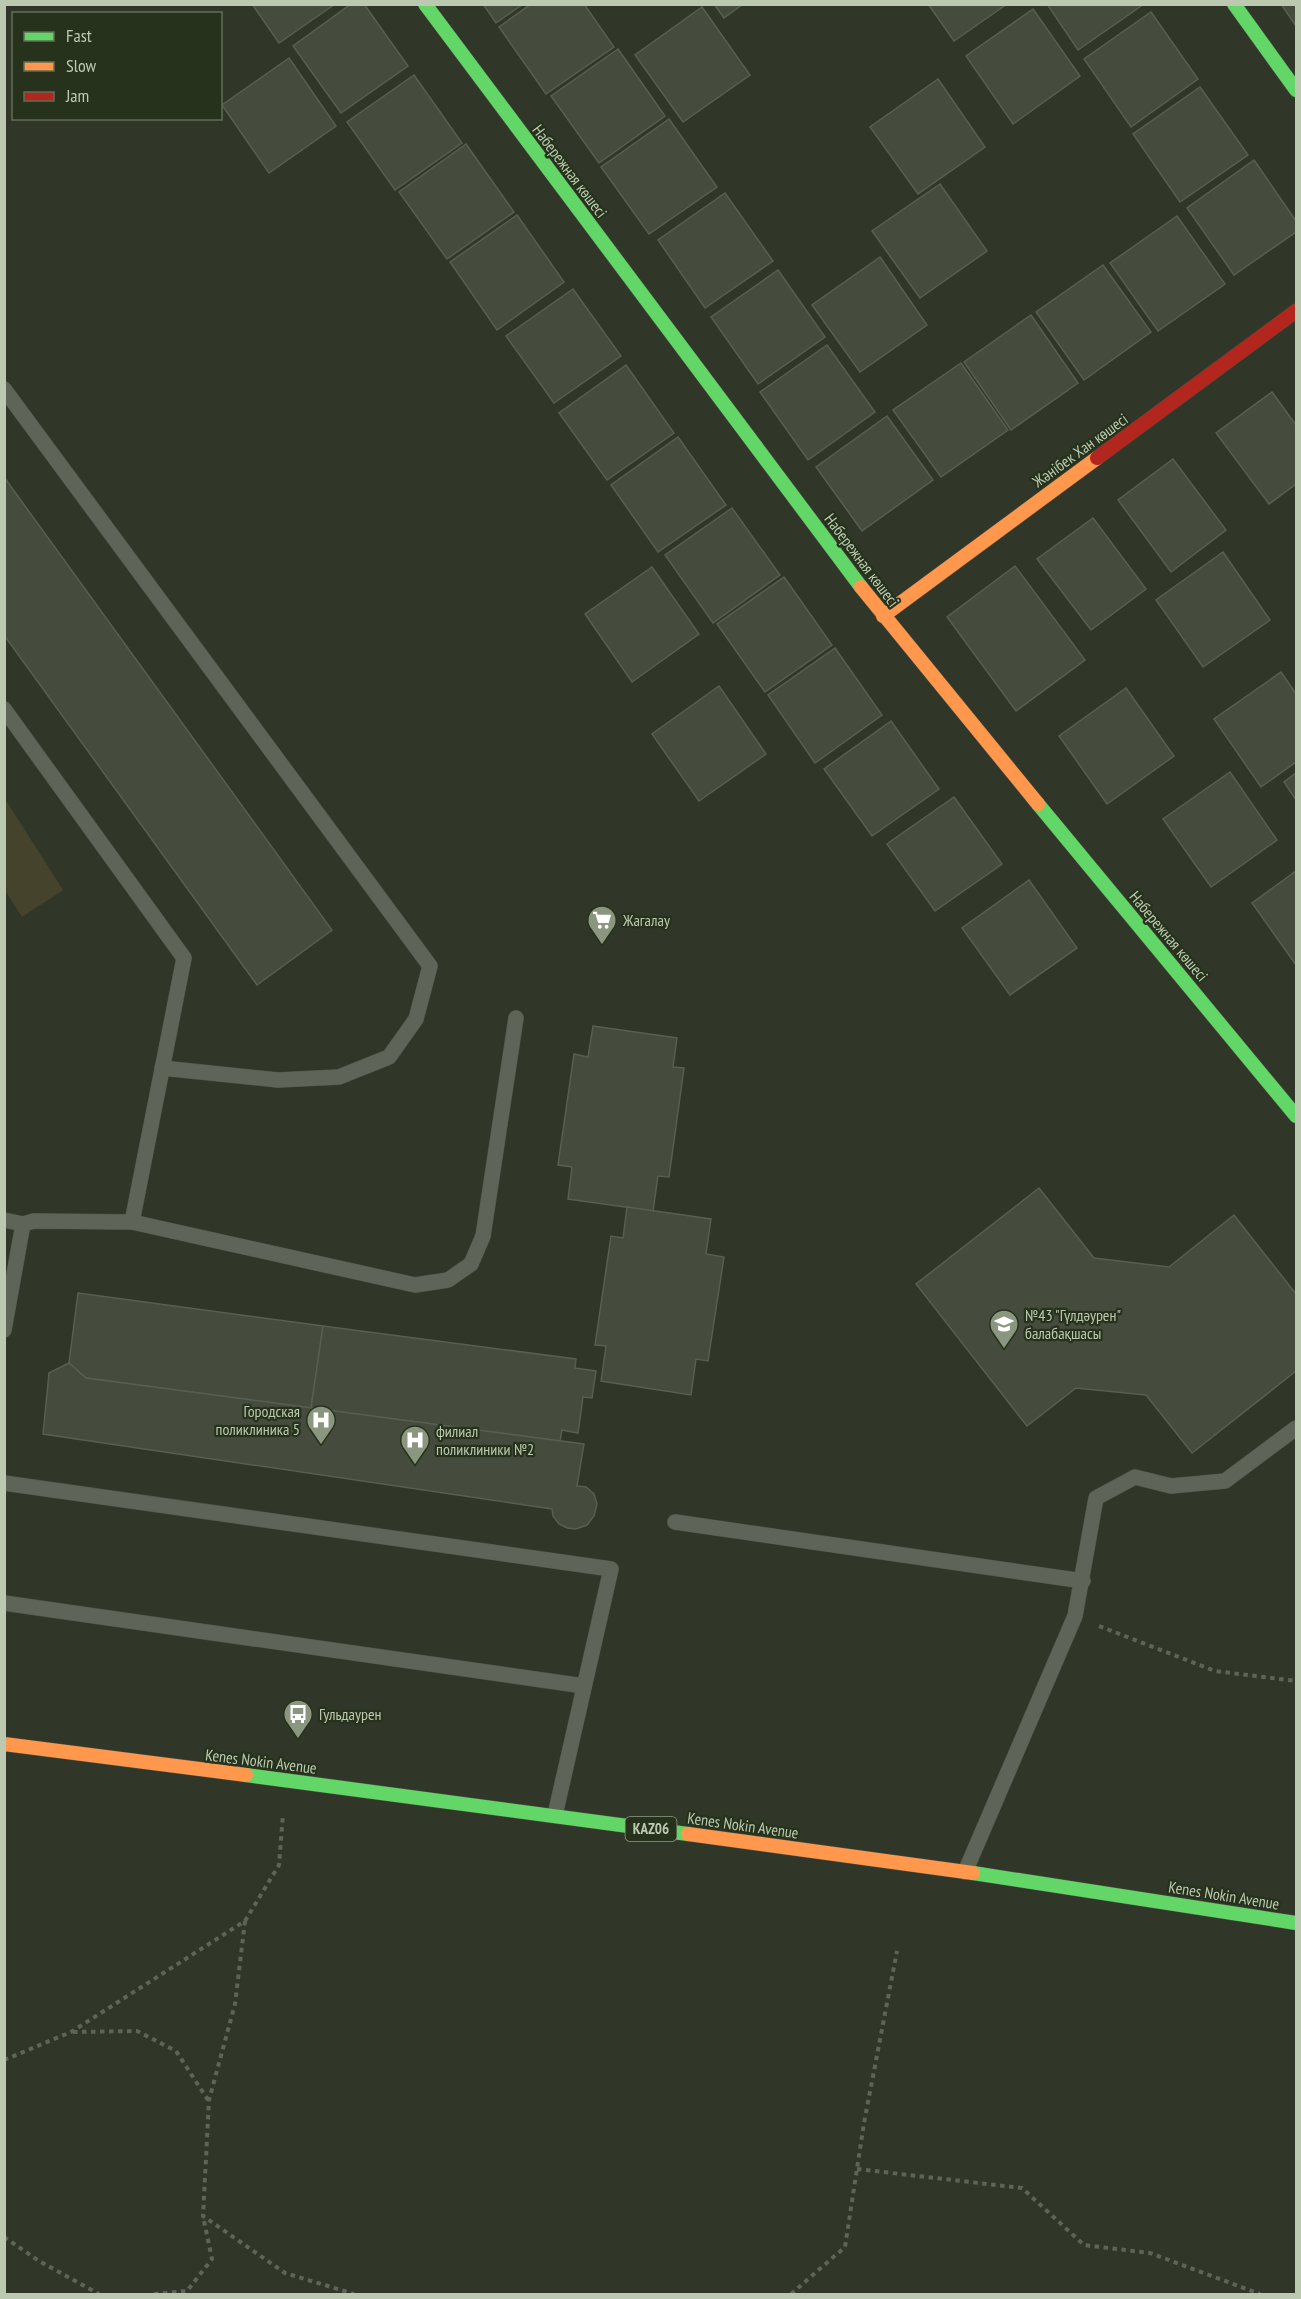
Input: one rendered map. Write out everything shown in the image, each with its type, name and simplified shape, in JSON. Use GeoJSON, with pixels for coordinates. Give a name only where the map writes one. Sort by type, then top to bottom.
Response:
{"type":"FeatureCollection","features":[{"type":"Feature","properties":{"kind":"main road","name":"Набережная көшесі"},"geometry":{"type":"LineString","coordinates":[[425,4],[883,616],[1296,1116]]}},
{"type":"Feature","properties":{"kind":"main road"},"geometry":{"type":"LineString","coordinates":[[1234,4],[1296,90]]}},
{"type":"Feature","properties":{"kind":"main road","name":"Жәнібек Хан көшесі"},"geometry":{"type":"LineString","coordinates":[[883,616],[1296,311]]}},
{"type":"Feature","properties":{"kind":"main road","name":"Kenes Nokin Avenue"},"geometry":{"type":"LineString","coordinates":[[4,1744],[555,1815],[965,1872],[1296,1923]]}},
{"type":"Feature","properties":{"kind":"lane"},"geometry":{"type":"LineString","coordinates":[[4,389],[430,966],[416,1019],[388,1057],[339,1077],[278,1080],[162,1068]]}},
{"type":"Feature","properties":{"kind":"lane"},"geometry":{"type":"LineString","coordinates":[[4,709],[184,958],[132,1222]]}},
{"type":"Feature","properties":{"kind":"lane"},"geometry":{"type":"LineString","coordinates":[[4,1220],[23,1224],[34,1221],[132,1222],[415,1285],[448,1280],[471,1264],[483,1236],[516,1018]]}},
{"type":"Feature","properties":{"kind":"lane"},"geometry":{"type":"LineString","coordinates":[[4,1330],[23,1224]]}},
{"type":"Feature","properties":{"kind":"lane"},"geometry":{"type":"LineString","coordinates":[[965,1872],[1075,1616],[1096,1498],[1135,1477],[1171,1486],[1226,1481],[1296,1428]]}},
{"type":"Feature","properties":{"kind":"lane"},"geometry":{"type":"LineString","coordinates":[[4,1483],[610,1569],[555,1815]]}},
{"type":"Feature","properties":{"kind":"lane"},"geometry":{"type":"LineString","coordinates":[[675,1522],[1083,1581]]}},
{"type":"Feature","properties":{"kind":"lane"},"geometry":{"type":"LineString","coordinates":[[4,1603],[584,1686]]}},
{"type":"Feature","properties":{"kind":"path"},"geometry":{"type":"LineString","coordinates":[[1075,1616],[1215,1671],[1296,1681]]}},
{"type":"Feature","properties":{"kind":"path"},"geometry":{"type":"LineString","coordinates":[[154,2295],[187,2291],[212,2259],[202,2216],[209,2100],[235,2004],[245,1921],[279,1865],[285,1780]]}},
{"type":"Feature","properties":{"kind":"path"},"geometry":{"type":"LineString","coordinates":[[4,2060],[71,2032],[245,1921]]}},
{"type":"Feature","properties":{"kind":"path"},"geometry":{"type":"LineString","coordinates":[[791,2295],[844,2247],[897,1951]]}},
{"type":"Feature","properties":{"kind":"path"},"geometry":{"type":"LineString","coordinates":[[71,2032],[136,2031],[176,2051],[209,2100]]}},
{"type":"Feature","properties":{"kind":"path"},"geometry":{"type":"LineString","coordinates":[[857,2169],[1022,2188],[1084,2245],[1150,2253],[1260,2295]]}},
{"type":"Feature","properties":{"kind":"path"},"geometry":{"type":"LineString","coordinates":[[202,2216],[285,2273],[354,2295]]}},
{"type":"Feature","properties":{"kind":"path"},"geometry":{"type":"LineString","coordinates":[[4,2238],[99,2295]]}},
{"type":"Feature","properties":{"kind":"shaded area"},"geometry":{"type":"Polygon","coordinates":[[[5,799],[63,890],[22,917],[5,890],[5,799]]]}},
{"type":"Feature","properties":{"kind":"building"},"geometry":{"type":"Polygon","coordinates":[[[252,4],[335,4],[279,43],[252,4]]]}},
{"type":"Feature","properties":{"kind":"building"},"geometry":{"type":"Polygon","coordinates":[[[351,4],[364,4],[408,66],[341,113],[293,46],[351,4]]]}},
{"type":"Feature","properties":{"kind":"building"},"geometry":{"type":"Polygon","coordinates":[[[483,4],[523,4],[496,23],[483,4]]]}},
{"type":"Feature","properties":{"kind":"building"},"geometry":{"type":"Polygon","coordinates":[[[531,4],[584,4],[614,47],[546,94],[499,27],[531,4]]]}},
{"type":"Feature","properties":{"kind":"building"},"geometry":{"type":"Polygon","coordinates":[[[714,4],[743,4],[724,18],[714,4]]]}},
{"type":"Feature","properties":{"kind":"building"},"geometry":{"type":"Polygon","coordinates":[[[928,4],[1007,4],[954,41],[928,4]]]}},
{"type":"Feature","properties":{"kind":"building"},"geometry":{"type":"Polygon","coordinates":[[[1047,4],[1144,4],[1078,50],[1047,4]]]}},
{"type":"Feature","properties":{"kind":"building"},"geometry":{"type":"Polygon","coordinates":[[[1281,4],[1296,4],[1296,26],[1281,4]]]}},
{"type":"Feature","properties":{"kind":"building"},"geometry":{"type":"Polygon","coordinates":[[[702,7],[750,75],[683,122],[635,55],[702,7]]]}},
{"type":"Feature","properties":{"kind":"building"},"geometry":{"type":"Polygon","coordinates":[[[1033,9],[1080,76],[1013,124],[966,56],[1033,9]]]}},
{"type":"Feature","properties":{"kind":"building"},"geometry":{"type":"Polygon","coordinates":[[[1151,12],[1198,79],[1131,127],[1084,59],[1151,12]]]}},
{"type":"Feature","properties":{"kind":"building"},"geometry":{"type":"Polygon","coordinates":[[[618,49],[665,116],[599,163],[551,96],[618,49]]]}},
{"type":"Feature","properties":{"kind":"building"},"geometry":{"type":"Polygon","coordinates":[[[289,58],[336,126],[269,173],[222,105],[289,58]]]}},
{"type":"Feature","properties":{"kind":"building"},"geometry":{"type":"Polygon","coordinates":[[[414,75],[462,143],[395,190],[347,122],[414,75]]]}},
{"type":"Feature","properties":{"kind":"building"},"geometry":{"type":"Polygon","coordinates":[[[938,79],[985,147],[918,194],[870,127],[938,79]]]}},
{"type":"Feature","properties":{"kind":"building"},"geometry":{"type":"Polygon","coordinates":[[[1200,87],[1248,155],[1180,202],[1133,134],[1200,87]]]}},
{"type":"Feature","properties":{"kind":"building"},"geometry":{"type":"Polygon","coordinates":[[[669,119],[717,187],[649,234],[601,167],[669,119]]]}},
{"type":"Feature","properties":{"kind":"building"},"geometry":{"type":"Polygon","coordinates":[[[466,144],[514,212],[447,259],[399,192],[466,144]]]}},
{"type":"Feature","properties":{"kind":"building"},"geometry":{"type":"Polygon","coordinates":[[[1254,160],[1296,221],[1296,232],[1234,275],[1187,208],[1254,160]]]}},
{"type":"Feature","properties":{"kind":"building"},"geometry":{"type":"Polygon","coordinates":[[[940,184],[987,251],[920,298],[872,231],[940,184]]]}},
{"type":"Feature","properties":{"kind":"building"},"geometry":{"type":"Polygon","coordinates":[[[725,193],[773,261],[705,308],[658,240],[725,193]]]}},
{"type":"Feature","properties":{"kind":"building"},"geometry":{"type":"Polygon","coordinates":[[[517,215],[564,282],[497,330],[450,262],[517,215]]]}},
{"type":"Feature","properties":{"kind":"building"},"geometry":{"type":"Polygon","coordinates":[[[1177,216],[1225,284],[1158,331],[1110,263],[1177,216]]]}},
{"type":"Feature","properties":{"kind":"building"},"geometry":{"type":"Polygon","coordinates":[[[880,257],[927,325],[860,372],[812,305],[880,257]]]}},
{"type":"Feature","properties":{"kind":"building"},"geometry":{"type":"Polygon","coordinates":[[[1103,265],[1151,332],[1084,380],[1036,312],[1103,265]]]}},
{"type":"Feature","properties":{"kind":"building"},"geometry":{"type":"Polygon","coordinates":[[[778,270],[825,337],[758,384],[711,317],[778,270]]]}},
{"type":"Feature","properties":{"kind":"building"},"geometry":{"type":"Polygon","coordinates":[[[573,289],[621,356],[554,403],[506,336],[573,289]]]}},
{"type":"Feature","properties":{"kind":"building"},"geometry":{"type":"Polygon","coordinates":[[[1031,315],[1078,383],[1011,430],[964,362],[1031,315]]]}},
{"type":"Feature","properties":{"kind":"building"},"geometry":{"type":"Polygon","coordinates":[[[827,345],[875,412],[808,460],[760,392],[827,345]]]}},
{"type":"Feature","properties":{"kind":"building"},"geometry":{"type":"Polygon","coordinates":[[[961,363],[1008,430],[941,477],[893,410],[961,363]]]}},
{"type":"Feature","properties":{"kind":"building"},"geometry":{"type":"Polygon","coordinates":[[[626,365],[674,433],[607,480],[559,413],[626,365]]]}},
{"type":"Feature","properties":{"kind":"building"},"geometry":{"type":"Polygon","coordinates":[[[1272,392],[1296,425],[1296,484],[1269,504],[1216,433],[1272,392]]]}},
{"type":"Feature","properties":{"kind":"building"},"geometry":{"type":"Polygon","coordinates":[[[887,416],[933,480],[862,531],[816,467],[887,416]]]}},
{"type":"Feature","properties":{"kind":"building"},"geometry":{"type":"Polygon","coordinates":[[[678,437],[726,505],[658,552],[611,485],[678,437]]]}},
{"type":"Feature","properties":{"kind":"building"},"geometry":{"type":"Polygon","coordinates":[[[1173,459],[1226,530],[1171,572],[1118,500],[1173,459]]]}},
{"type":"Feature","properties":{"kind":"building"},"geometry":{"type":"Polygon","coordinates":[[[4,477],[332,930],[257,985],[4,635],[4,477]]]}},
{"type":"Feature","properties":{"kind":"building"},"geometry":{"type":"Polygon","coordinates":[[[732,508],[780,575],[713,623],[665,555],[732,508]]]}},
{"type":"Feature","properties":{"kind":"building"},"geometry":{"type":"Polygon","coordinates":[[[1093,518],[1146,589],[1091,630],[1037,559],[1093,518]]]}},
{"type":"Feature","properties":{"kind":"building"},"geometry":{"type":"Polygon","coordinates":[[[1223,552],[1270,620],[1203,667],[1156,600],[1223,552]]]}},
{"type":"Feature","properties":{"kind":"building"},"geometry":{"type":"Polygon","coordinates":[[[1015,566],[1085,660],[1016,711],[947,617],[1015,566]]]}},
{"type":"Feature","properties":{"kind":"building"},"geometry":{"type":"Polygon","coordinates":[[[652,567],[699,634],[632,682],[585,614],[652,567]]]}},
{"type":"Feature","properties":{"kind":"building"},"geometry":{"type":"Polygon","coordinates":[[[784,577],[832,645],[765,692],[717,624],[784,577]]]}},
{"type":"Feature","properties":{"kind":"building"},"geometry":{"type":"Polygon","coordinates":[[[835,648],[882,715],[815,763],[768,695],[835,648]]]}},
{"type":"Feature","properties":{"kind":"building"},"geometry":{"type":"Polygon","coordinates":[[[1281,672],[1296,694],[1296,762],[1261,787],[1214,719],[1281,672]]]}},
{"type":"Feature","properties":{"kind":"building"},"geometry":{"type":"Polygon","coordinates":[[[719,686],[766,754],[699,801],[652,734],[719,686]]]}},
{"type":"Feature","properties":{"kind":"building"},"geometry":{"type":"Polygon","coordinates":[[[1126,688],[1174,756],[1107,804],[1059,736],[1126,688]]]}},
{"type":"Feature","properties":{"kind":"building"},"geometry":{"type":"Polygon","coordinates":[[[891,721],[939,789],[872,836],[824,769],[891,721]]]}},
{"type":"Feature","properties":{"kind":"building"},"geometry":{"type":"Polygon","coordinates":[[[1230,772],[1277,840],[1211,887],[1163,819],[1230,772]]]}},
{"type":"Feature","properties":{"kind":"building"},"geometry":{"type":"Polygon","coordinates":[[[1296,773],[1296,800],[1284,782],[1296,773]]]}},
{"type":"Feature","properties":{"kind":"building"},"geometry":{"type":"Polygon","coordinates":[[[954,797],[1002,864],[935,911],[887,844],[954,797]]]}},
{"type":"Feature","properties":{"kind":"building"},"geometry":{"type":"Polygon","coordinates":[[[1296,871],[1296,965],[1252,903],[1296,871]]]}},
{"type":"Feature","properties":{"kind":"building"},"geometry":{"type":"Polygon","coordinates":[[[1029,880],[1077,948],[1010,995],[962,928],[1029,880]]]}},
{"type":"Feature","properties":{"kind":"building"},"geometry":{"type":"Polygon","coordinates":[[[593,1026],[677,1038],[673,1067],[684,1068],[669,1177],[658,1176],[653,1211],[568,1199],[572,1167],[558,1165],[574,1054],[588,1057],[593,1026]]]}},
{"type":"Feature","properties":{"kind":"building"},"geometry":{"type":"Polygon","coordinates":[[[1039,1188],[1094,1258],[1169,1267],[1234,1215],[1296,1294],[1296,1371],[1192,1453],[1146,1395],[1076,1388],[1027,1426],[916,1284],[1039,1188]]]}},
{"type":"Feature","properties":{"kind":"building"},"geometry":{"type":"Polygon","coordinates":[[[627,1207],[711,1219],[706,1254],[724,1257],[708,1361],[696,1359],[691,1395],[601,1381],[606,1346],[595,1345],[611,1236],[623,1238],[627,1207]]]}},
{"type":"Feature","properties":{"kind":"building"},"geometry":{"type":"Polygon","coordinates":[[[78,1293],[323,1326],[311,1408],[86,1378],[69,1363],[78,1293]]]}},
{"type":"Feature","properties":{"kind":"building"},"geometry":{"type":"Polygon","coordinates":[[[323,1326],[576,1359],[575,1368],[596,1371],[592,1398],[583,1397],[578,1433],[562,1430],[560,1441],[311,1408],[323,1326]]]}},
{"type":"Feature","properties":{"kind":"building","name":"филиал поликлиники №2"},"geometry":{"type":"Polygon","coordinates":[[[69,1363],[86,1378],[584,1444],[577,1486],[586,1487],[594,1494],[597,1504],[594,1516],[587,1525],[576,1529],[567,1528],[559,1524],[553,1516],[552,1509],[43,1434],[49,1373],[69,1363]]]}},
{"type":"Feature","properties":{"kind":"traffic: fast"},"geometry":{"type":"LineString","coordinates":[[425,4],[861,587]]}},
{"type":"Feature","properties":{"kind":"traffic: fast"},"geometry":{"type":"LineString","coordinates":[[1234,4],[1296,90]]}},
{"type":"Feature","properties":{"kind":"traffic: fast"},"geometry":{"type":"LineString","coordinates":[[1038,804],[1296,1116]]}},
{"type":"Feature","properties":{"kind":"traffic: fast"},"geometry":{"type":"LineString","coordinates":[[246,1775],[688,1834]]}},
{"type":"Feature","properties":{"kind":"traffic: fast"},"geometry":{"type":"LineString","coordinates":[[973,1873],[1296,1923]]}},
{"type":"Feature","properties":{"kind":"traffic: slow"},"geometry":{"type":"LineString","coordinates":[[883,616],[1097,458]]}},
{"type":"Feature","properties":{"kind":"traffic: slow"},"geometry":{"type":"LineString","coordinates":[[861,587],[1038,804]]}},
{"type":"Feature","properties":{"kind":"traffic: slow"},"geometry":{"type":"LineString","coordinates":[[4,1744],[246,1775]]}},
{"type":"Feature","properties":{"kind":"traffic: slow"},"geometry":{"type":"LineString","coordinates":[[688,1834],[973,1873]]}},
{"type":"Feature","properties":{"kind":"traffic: jam"},"geometry":{"type":"LineString","coordinates":[[1097,458],[1296,311]]}},
{"type":"Feature","properties":{"kind":"place","name":"Жагалау"},"geometry":{"type":"Point","coordinates":[602,946]}},
{"type":"Feature","properties":{"kind":"place","name":"№43 \"Гүлдәурен\" балабақшасы"},"geometry":{"type":"Point","coordinates":[1004,1350]}},
{"type":"Feature","properties":{"kind":"place","name":"Городская поликлиника 5"},"geometry":{"type":"Point","coordinates":[321,1446]}},
{"type":"Feature","properties":{"kind":"place","name":"филиал поликлиники №2"},"geometry":{"type":"Point","coordinates":[415,1466]}},
{"type":"Feature","properties":{"kind":"place","name":"Гульдаурен"},"geometry":{"type":"Point","coordinates":[298,1740]}}]}
